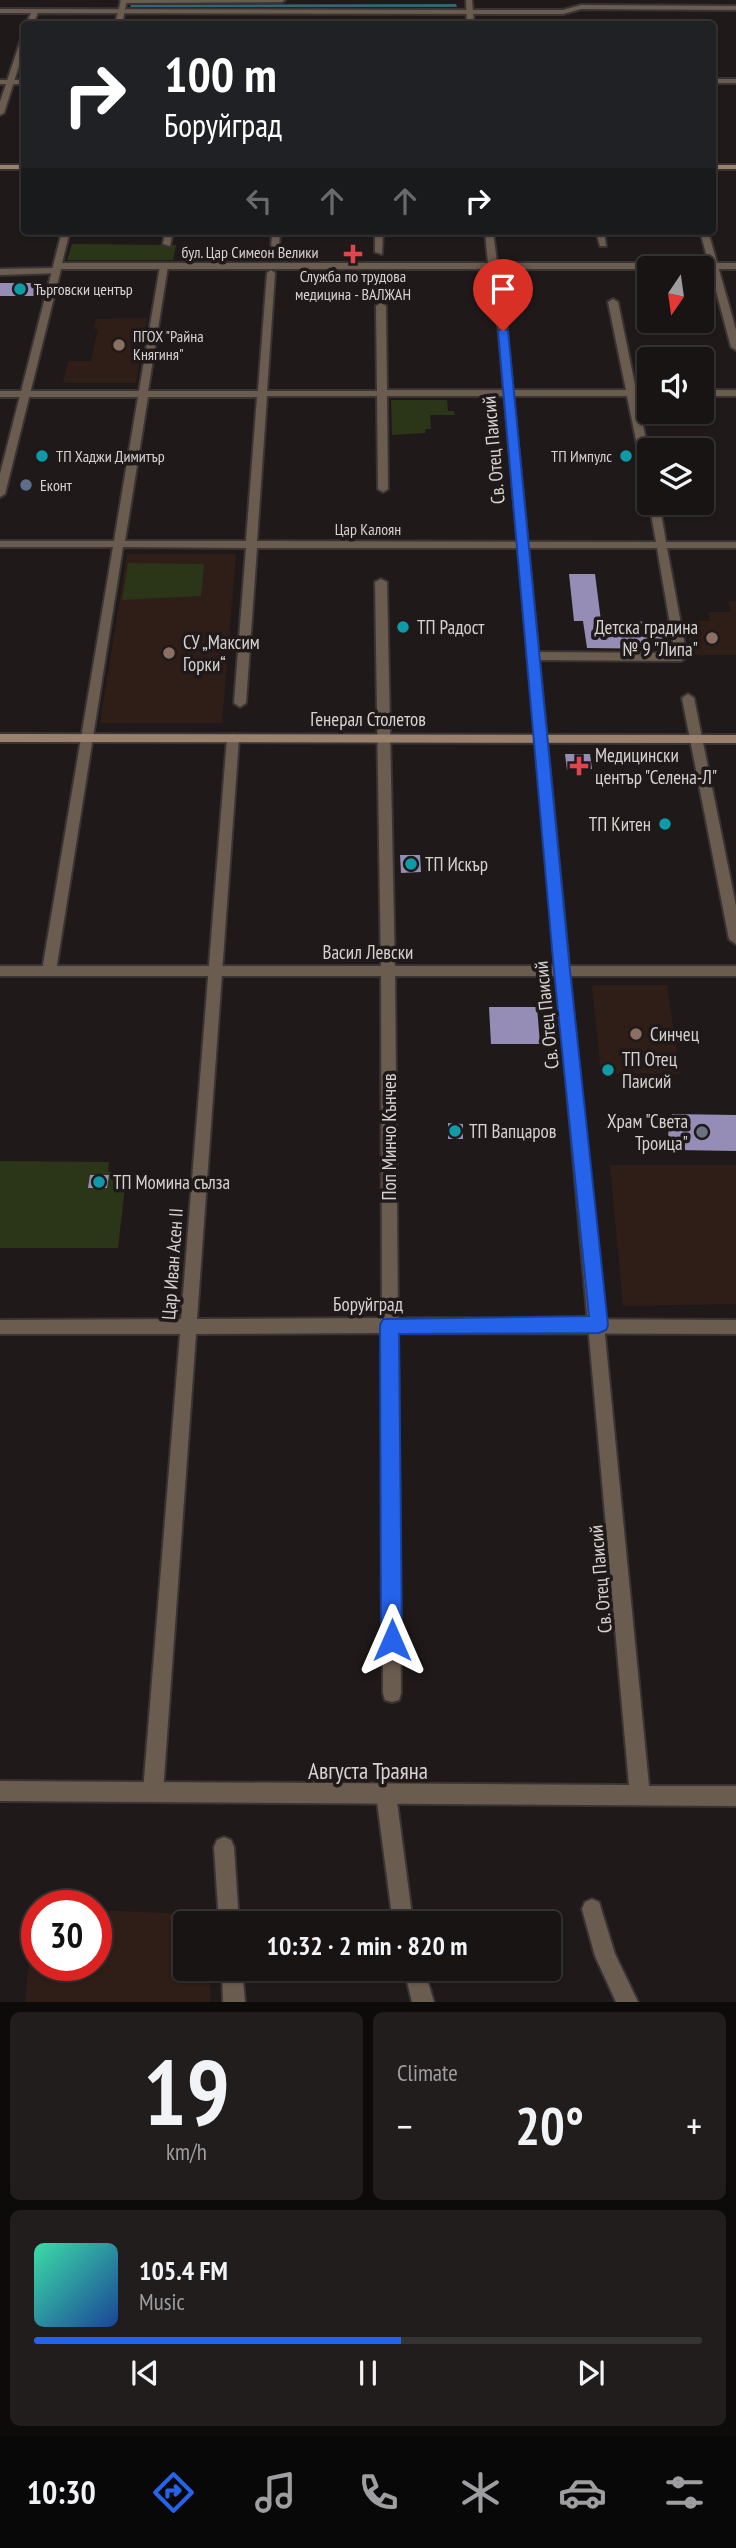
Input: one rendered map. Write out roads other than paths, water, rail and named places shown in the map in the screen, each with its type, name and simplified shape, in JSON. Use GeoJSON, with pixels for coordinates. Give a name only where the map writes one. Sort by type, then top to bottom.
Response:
{"type":"FeatureCollection","features":[{"type":"Feature","properties":{"kind":"main road"},"geometry":{"type":"LineString","coordinates":[[0,167],[21,167]]}},
{"type":"Feature","properties":{"kind":"main road"},"geometry":{"type":"LineString","coordinates":[[716,167],[736,167]]}},
{"type":"Feature","properties":{"kind":"main road","name":"Генерал Столетов"},"geometry":{"type":"LineString","coordinates":[[0,738],[736,739]]}},
{"type":"Feature","properties":{"kind":"street"},"geometry":{"type":"LineString","coordinates":[[118,21],[123,0],[282,0]]}},
{"type":"Feature","properties":{"kind":"street"},"geometry":{"type":"LineString","coordinates":[[469,0],[471,21]]}},
{"type":"Feature","properties":{"kind":"street"},"geometry":{"type":"LineString","coordinates":[[0,11],[563,12],[586,7],[736,8]]}},
{"type":"Feature","properties":{"kind":"street"},"geometry":{"type":"LineString","coordinates":[[31,21],[35,11]]}},
{"type":"Feature","properties":{"kind":"street"},"geometry":{"type":"LineString","coordinates":[[211,21],[213,11]]}},
{"type":"Feature","properties":{"kind":"street"},"geometry":{"type":"LineString","coordinates":[[293,21],[294,11]]}},
{"type":"Feature","properties":{"kind":"street"},"geometry":{"type":"LineString","coordinates":[[379,11],[379,21]]}},
{"type":"Feature","properties":{"kind":"street"},"geometry":{"type":"LineString","coordinates":[[0,113],[21,50]]}},
{"type":"Feature","properties":{"kind":"street"},"geometry":{"type":"LineString","coordinates":[[716,81],[736,81]]}},
{"type":"Feature","properties":{"kind":"street"},"geometry":{"type":"LineString","coordinates":[[0,82],[21,82]]}},
{"type":"Feature","properties":{"kind":"street"},"geometry":{"type":"LineString","coordinates":[[0,494],[65,235]]}},
{"type":"Feature","properties":{"kind":"street"},"geometry":{"type":"LineString","coordinates":[[167,244],[168,235]]}},
{"type":"Feature","properties":{"kind":"street"},"geometry":{"type":"LineString","coordinates":[[275,251],[276,235]]}},
{"type":"Feature","properties":{"kind":"street"},"geometry":{"type":"LineString","coordinates":[[379,235],[379,253]]}},
{"type":"Feature","properties":{"kind":"street","name":"Св. Отец Паисий"},"geometry":{"type":"LineString","coordinates":[[490,235],[509,393],[562,971],[599,1325],[640,1796]]}},
{"type":"Feature","properties":{"kind":"street"},"geometry":{"type":"LineString","coordinates":[[601,235],[603,244]]}},
{"type":"Feature","properties":{"kind":"street"},"geometry":{"type":"LineString","coordinates":[[705,235],[736,347]]}},
{"type":"Feature","properties":{"kind":"street","name":"бул. Цар Симеон Велики"},"geometry":{"type":"LineString","coordinates":[[0,272],[715,270],[736,266]]}},
{"type":"Feature","properties":{"kind":"street"},"geometry":{"type":"LineString","coordinates":[[48,971],[164,270]]}},
{"type":"Feature","properties":{"kind":"street","name":"бул. Цар Симеон Велики"},"geometry":{"type":"LineString","coordinates":[[164,270],[271,273],[495,270],[637,274]]}},
{"type":"Feature","properties":{"kind":"street","name":"бул. Цар Симеон Велики"},"geometry":{"type":"LineString","coordinates":[[715,270],[736,274]]}},
{"type":"Feature","properties":{"kind":"street"},"geometry":{"type":"LineString","coordinates":[[240,703],[271,273]]}},
{"type":"Feature","properties":{"kind":"street"},"geometry":{"type":"LineString","coordinates":[[613,302],[640,438]]}},
{"type":"Feature","properties":{"kind":"street"},"geometry":{"type":"LineString","coordinates":[[381,306],[383,489]]}},
{"type":"Feature","properties":{"kind":"street"},"geometry":{"type":"LineString","coordinates":[[0,394],[637,393]]}},
{"type":"Feature","properties":{"kind":"street"},"geometry":{"type":"LineString","coordinates":[[714,393],[736,393]]}},
{"type":"Feature","properties":{"kind":"street"},"geometry":{"type":"LineString","coordinates":[[533,656],[681,657],[655,515]]}},
{"type":"Feature","properties":{"kind":"street","name":"Цар Калоян"},"geometry":{"type":"LineString","coordinates":[[0,544],[736,545]]}},
{"type":"Feature","properties":{"kind":"street","name":"Поп Минчо Кънчев"},"geometry":{"type":"LineString","coordinates":[[381,582],[388,971],[392,1693]]}},
{"type":"Feature","properties":{"kind":"street"},"geometry":{"type":"LineString","coordinates":[[688,698],[736,939]]}},
{"type":"Feature","properties":{"kind":"street","name":"Цар Иван Асен II"},"geometry":{"type":"LineString","coordinates":[[153,1792],[233,738]]}},
{"type":"Feature","properties":{"kind":"street","name":"Васил Левски"},"geometry":{"type":"LineString","coordinates":[[0,971],[736,971]]}},
{"type":"Feature","properties":{"kind":"street","name":"Боруйград"},"geometry":{"type":"LineString","coordinates":[[0,1327],[736,1327]]}},
{"type":"Feature","properties":{"kind":"street","name":"Августа Траяна"},"geometry":{"type":"LineString","coordinates":[[0,1791],[736,1796]]}},
{"type":"Feature","properties":{"kind":"street"},"geometry":{"type":"LineString","coordinates":[[386,1794],[401,1911]]}},
{"type":"Feature","properties":{"kind":"street"},"geometry":{"type":"LineString","coordinates":[[224,1847],[228,1911]]}},
{"type":"Feature","properties":{"kind":"street"},"geometry":{"type":"LineString","coordinates":[[592,1909],[605,1956],[627,2002]]}},
{"type":"Feature","properties":{"kind":"street"},"geometry":{"type":"LineString","coordinates":[[233,1981],[234,2002]]}},
{"type":"Feature","properties":{"kind":"street"},"geometry":{"type":"LineString","coordinates":[[417,1981],[423,2002]]}},
{"type":"Feature","properties":{"kind":"water"},"geometry":{"type":"Polygon","coordinates":[[[456,4],[457,7],[130,7],[131,5],[456,4]]]}},
{"type":"Feature","properties":{"kind":"place","name":"Служба по трудова медицина - ВАЛЖАН"},"geometry":{"type":"Point","coordinates":[353,254]}},
{"type":"Feature","properties":{"kind":"place","name":"Търговски център"},"geometry":{"type":"Point","coordinates":[20,289]}},
{"type":"Feature","properties":{"kind":"place","name":"ПГОХ \"Райна Княгиня\""},"geometry":{"type":"Point","coordinates":[119,345]}},
{"type":"Feature","properties":{"kind":"place","name":"ТП Хаджи Димитър"},"geometry":{"type":"Point","coordinates":[42,456]}},
{"type":"Feature","properties":{"kind":"place","name":"ТП Импулс"},"geometry":{"type":"Point","coordinates":[626,456]}},
{"type":"Feature","properties":{"kind":"place","name":"Еконт"},"geometry":{"type":"Point","coordinates":[26,485]}},
{"type":"Feature","properties":{"kind":"place","name":"ТП Радост"},"geometry":{"type":"Point","coordinates":[403,627]}},
{"type":"Feature","properties":{"kind":"place","name":"Детска градина № 9 \"Липа\""},"geometry":{"type":"Point","coordinates":[712,638]}},
{"type":"Feature","properties":{"kind":"place","name":"СУ „Максим Горки“"},"geometry":{"type":"Point","coordinates":[169,653]}},
{"type":"Feature","properties":{"kind":"place","name":"Медицински център \"Селена-Л\""},"geometry":{"type":"Point","coordinates":[579,766]}},
{"type":"Feature","properties":{"kind":"place","name":"ТП Китен"},"geometry":{"type":"Point","coordinates":[665,824]}},
{"type":"Feature","properties":{"kind":"place","name":"ТП Искър"},"geometry":{"type":"Point","coordinates":[411,864]}},
{"type":"Feature","properties":{"kind":"place","name":"Синчец"},"geometry":{"type":"Point","coordinates":[636,1034]}},
{"type":"Feature","properties":{"kind":"place","name":"ТП Отец Паисий"},"geometry":{"type":"Point","coordinates":[608,1070]}},
{"type":"Feature","properties":{"kind":"place","name":"ТП Вапцаров"},"geometry":{"type":"Point","coordinates":[455,1131]}},
{"type":"Feature","properties":{"kind":"place","name":"Храм \"Света Троица\""},"geometry":{"type":"Point","coordinates":[702,1132]}},
{"type":"Feature","properties":{"kind":"place","name":"ТП Момина сълза"},"geometry":{"type":"Point","coordinates":[99,1182]}}]}
